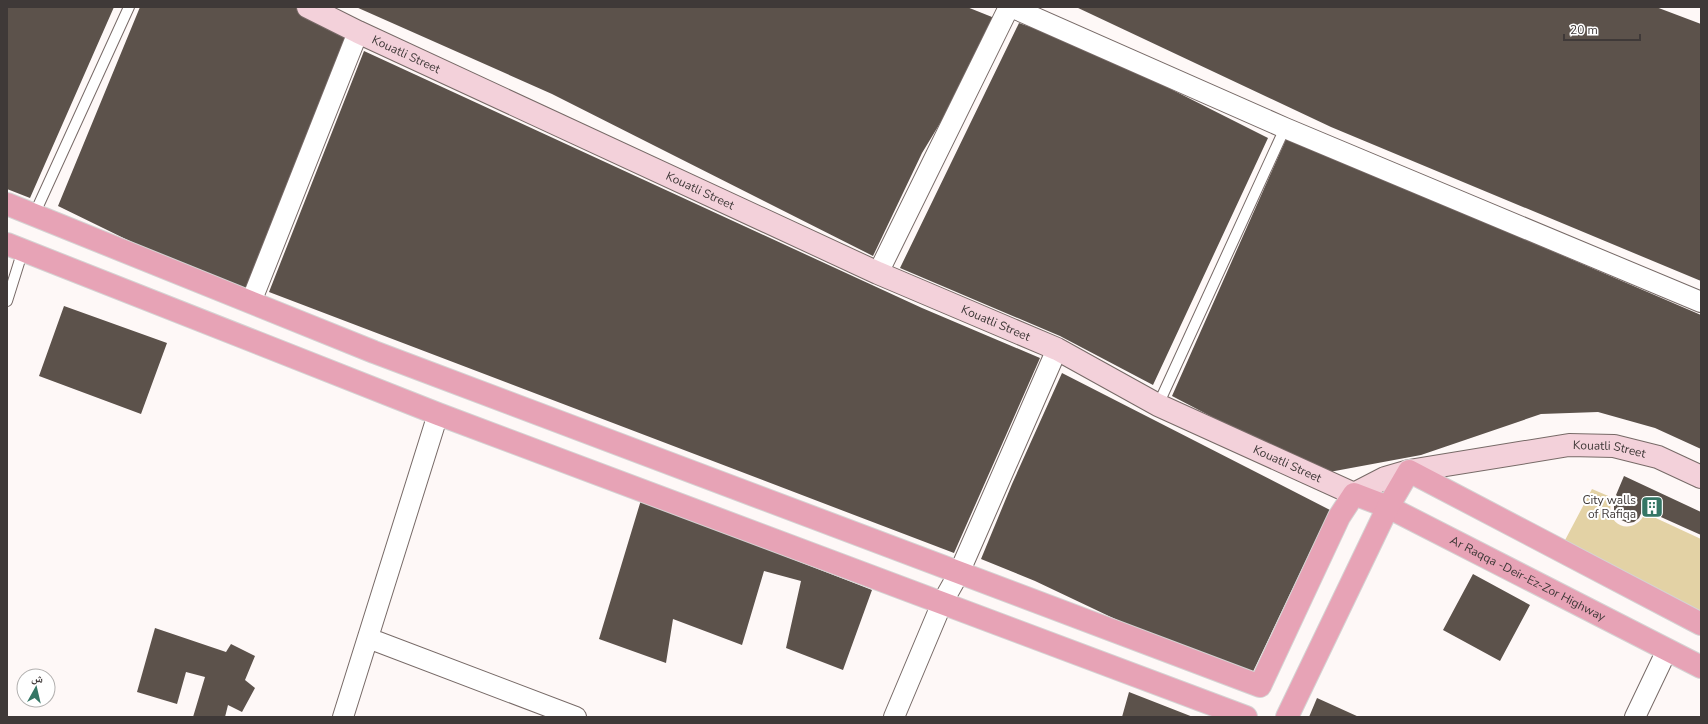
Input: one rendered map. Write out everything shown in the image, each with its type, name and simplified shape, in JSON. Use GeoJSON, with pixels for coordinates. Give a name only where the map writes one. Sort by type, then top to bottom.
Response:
{"type":"FeatureCollection","features":[{"type":"Feature","properties":{"kind":"main road"},"geometry":{"type":"LineString","coordinates":[[7,204],[374,352],[1260,686],[1339,517],[1354,494]]}},
{"type":"Feature","properties":{"kind":"main road"},"geometry":{"type":"LineString","coordinates":[[15,247],[438,414],[1246,717]]}},
{"type":"Feature","properties":{"kind":"main road"},"geometry":{"type":"LineString","coordinates":[[1287,717],[1388,507],[1409,471],[1701,624]]}},
{"type":"Feature","properties":{"kind":"main road","name":"Ar Raqqa -Deir-Ez-Zor Highway"},"geometry":{"type":"LineString","coordinates":[[1354,494],[1388,507],[1701,667]]}},
{"type":"Feature","properties":{"kind":"street","name":"Kouatli Street"},"geometry":{"type":"LineString","coordinates":[[308,7],[358,32],[878,273],[1057,349],[1158,405],[1354,494],[1385,478],[1409,471],[1568,445],[1614,446],[1658,457],[1701,477]]}},
{"type":"Feature","properties":{"kind":"street"},"geometry":{"type":"LineString","coordinates":[[878,273],[1010,7],[1285,128],[1701,302]]}},
{"type":"Feature","properties":{"kind":"street"},"geometry":{"type":"LineString","coordinates":[[251,302],[358,32]]}},
{"type":"Feature","properties":{"kind":"street"},"geometry":{"type":"LineString","coordinates":[[894,717],[942,603],[959,573],[1057,349]]}},
{"type":"Feature","properties":{"kind":"street"},"geometry":{"type":"LineString","coordinates":[[343,717],[438,414]]}},
{"type":"Feature","properties":{"kind":"street"},"geometry":{"type":"LineString","coordinates":[[368,638],[576,717]]}},
{"type":"Feature","properties":{"kind":"street"},"geometry":{"type":"LineString","coordinates":[[1635,717],[1667,650]]}},
{"type":"Feature","properties":{"kind":"lane"},"geometry":{"type":"LineString","coordinates":[[34,215],[129,7]]}},
{"type":"Feature","properties":{"kind":"lane"},"geometry":{"type":"LineString","coordinates":[[1158,405],[1285,128]]}},
{"type":"Feature","properties":{"kind":"lane"},"geometry":{"type":"LineString","coordinates":[[7,301],[15,247]]}},
{"type":"Feature","properties":{"kind":"shaded area"},"geometry":{"type":"Polygon","coordinates":[[[1592,489],[1613,498],[1610,507],[1611,515],[1620,525],[1626,527],[1633,525],[1640,521],[1645,513],[1701,539],[1701,612],[1563,544],[1592,489]]]}},
{"type":"Feature","properties":{"kind":"building"},"geometry":{"type":"Polygon","coordinates":[[[7,7],[114,7],[30,198],[7,189],[7,7]]]}},
{"type":"Feature","properties":{"kind":"building"},"geometry":{"type":"Polygon","coordinates":[[[140,7],[308,7],[349,28],[248,290],[183,267],[58,206],[140,7]]]}},
{"type":"Feature","properties":{"kind":"building"},"geometry":{"type":"Polygon","coordinates":[[[356,7],[967,7],[1002,21],[922,153],[873,256],[552,94],[356,7]]]}},
{"type":"Feature","properties":{"kind":"building"},"geometry":{"type":"Polygon","coordinates":[[[1076,7],[1656,7],[1701,24],[1701,281],[1331,127],[1076,7]]]}},
{"type":"Feature","properties":{"kind":"building"},"geometry":{"type":"Polygon","coordinates":[[[1019,23],[1059,37],[1125,66],[1268,138],[1153,385],[1060,336],[900,268],[1019,23]]]}},
{"type":"Feature","properties":{"kind":"building"},"geometry":{"type":"Polygon","coordinates":[[[364,51],[922,308],[1040,358],[954,553],[269,292],[364,51]]]}},
{"type":"Feature","properties":{"kind":"building"},"geometry":{"type":"Polygon","coordinates":[[[1287,137],[1701,315],[1701,449],[1655,428],[1598,412],[1541,414],[1421,455],[1324,473],[1172,396],[1287,137]]]}},
{"type":"Feature","properties":{"kind":"building"},"geometry":{"type":"Polygon","coordinates":[[[64,306],[167,343],[141,414],[39,376],[64,306]]]}},
{"type":"Feature","properties":{"kind":"building"},"geometry":{"type":"Polygon","coordinates":[[[1062,373],[1330,510],[1248,682],[1035,581],[981,559],[1012,484],[1062,373]]]}},
{"type":"Feature","properties":{"kind":"building","name":"City walls of Rafiqa"},"geometry":{"type":"Polygon","coordinates":[[[1624,476],[1701,512],[1701,535],[1643,509],[1639,518],[1634,522],[1628,523],[1617,518],[1614,512],[1614,506],[1618,497],[1616,495],[1624,476]]]}},
{"type":"Feature","properties":{"kind":"building"},"geometry":{"type":"Polygon","coordinates":[[[641,500],[872,590],[843,670],[786,648],[801,581],[764,571],[742,645],[673,619],[666,663],[599,639],[641,500]]]}},
{"type":"Feature","properties":{"kind":"building"},"geometry":{"type":"Polygon","coordinates":[[[1473,574],[1530,605],[1500,661],[1443,630],[1473,574]]]}},
{"type":"Feature","properties":{"kind":"building"},"geometry":{"type":"Polygon","coordinates":[[[155,628],[226,652],[231,644],[255,656],[245,680],[255,688],[242,712],[228,705],[225,717],[193,717],[205,677],[186,672],[177,704],[137,692],[155,628]]]}},
{"type":"Feature","properties":{"kind":"building"},"geometry":{"type":"Polygon","coordinates":[[[1129,692],[1193,717],[1122,717],[1129,692]]]}},
{"type":"Feature","properties":{"kind":"building"},"geometry":{"type":"Polygon","coordinates":[[[1317,698],[1359,717],[1309,717],[1317,698]]]}},
{"type":"Feature","properties":{"kind":"place","name":"City walls of Rafiqa"},"geometry":{"type":"Point","coordinates":[1652,507]}}]}
